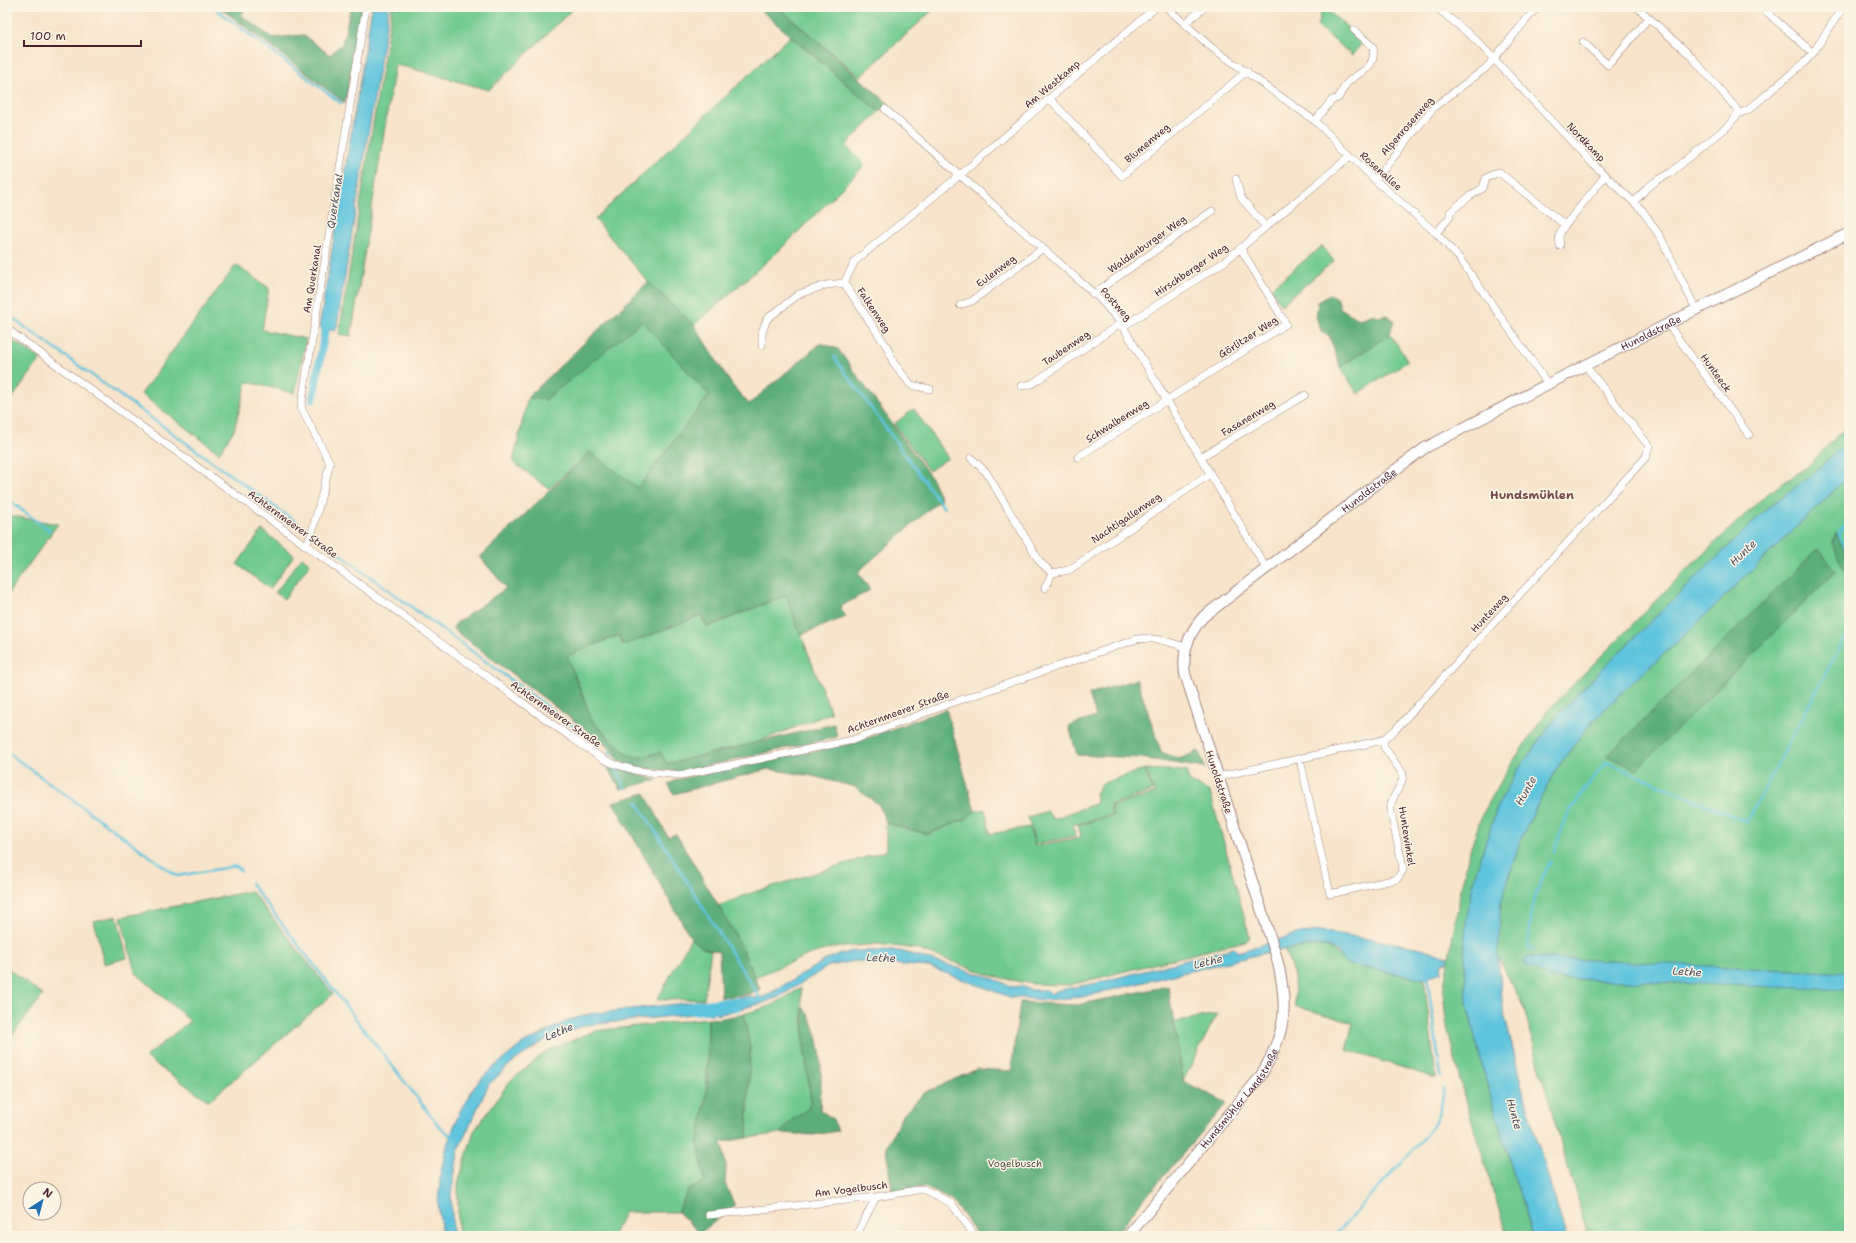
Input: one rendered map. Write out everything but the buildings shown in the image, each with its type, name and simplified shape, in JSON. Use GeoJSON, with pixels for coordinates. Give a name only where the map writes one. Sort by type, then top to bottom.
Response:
{"type":"FeatureCollection","features":[{"type":"Feature","properties":{"kind":"street","name":"Am Querkanal"},"geometry":{"type":"LineString","coordinates":[[305,546],[311,536],[330,464],[301,408],[366,7]]}},
{"type":"Feature","properties":{"kind":"street","name":"Am Westkamp"},"geometry":{"type":"LineString","coordinates":[[960,175],[1156,7]]}},
{"type":"Feature","properties":{"kind":"street","name":"Rosenallee"},"geometry":{"type":"LineString","coordinates":[[1166,7],[1211,47],[1247,71],[1315,121],[1375,180],[1436,233],[1460,259],[1548,384]]}},
{"type":"Feature","properties":{"kind":"street"},"geometry":{"type":"LineString","coordinates":[[1184,24],[1204,7]]}},
{"type":"Feature","properties":{"kind":"street","name":"Nordkamp"},"geometry":{"type":"LineString","coordinates":[[1436,7],[1475,39],[1605,176],[1634,202],[1649,219],[1661,238],[1696,309]]}},
{"type":"Feature","properties":{"kind":"street","name":"Alpenrosenweg"},"geometry":{"type":"LineString","coordinates":[[1375,180],[1434,107],[1486,68],[1537,7]]}},
{"type":"Feature","properties":{"kind":"street"},"geometry":{"type":"LineString","coordinates":[[1637,7],[1690,55],[1736,108],[1738,114]]}},
{"type":"Feature","properties":{"kind":"street"},"geometry":{"type":"LineString","coordinates":[[1761,7],[1813,53]]}},
{"type":"Feature","properties":{"kind":"street"},"geometry":{"type":"LineString","coordinates":[[1634,202],[1646,188],[1669,174],[1728,126],[1738,114],[1748,110],[1778,85],[1813,53],[1843,7]]}},
{"type":"Feature","properties":{"kind":"street"},"geometry":{"type":"LineString","coordinates":[[1583,42],[1608,65],[1649,18]]}},
{"type":"Feature","properties":{"kind":"street"},"geometry":{"type":"LineString","coordinates":[[1315,121],[1332,100],[1338,98],[1347,83],[1365,71],[1374,57],[1373,47],[1354,30]]}},
{"type":"Feature","properties":{"kind":"street","name":"Blumenweg"},"geometry":{"type":"LineString","coordinates":[[1050,99],[1122,176],[1247,71]]}},
{"type":"Feature","properties":{"kind":"street","name":"Postweg"},"geometry":{"type":"LineString","coordinates":[[885,110],[1093,294],[1123,324],[1266,568]]}},
{"type":"Feature","properties":{"kind":"street","name":"Hirschberger Weg"},"geometry":{"type":"LineString","coordinates":[[1123,324],[1224,262],[1350,156]]}},
{"type":"Feature","properties":{"kind":"street"},"geometry":{"type":"LineString","coordinates":[[1436,233],[1450,217],[1450,212],[1456,206],[1483,188],[1486,178],[1495,172],[1499,172],[1565,225]]}},
{"type":"Feature","properties":{"kind":"street","name":"Falkenweg"},"geometry":{"type":"LineString","coordinates":[[930,390],[911,385],[893,362],[887,347],[844,283],[855,261],[960,175]]}},
{"type":"Feature","properties":{"kind":"street"},"geometry":{"type":"LineString","coordinates":[[1560,246],[1559,236],[1565,225],[1605,176]]}},
{"type":"Feature","properties":{"kind":"street"},"geometry":{"type":"LineString","coordinates":[[1236,180],[1241,198],[1266,227]]}},
{"type":"Feature","properties":{"kind":"street","name":"Waldenburger Weg"},"geometry":{"type":"LineString","coordinates":[[1093,294],[1212,211]]}},
{"type":"Feature","properties":{"kind":"street","name":"Hunoldstraße"},"geometry":{"type":"LineString","coordinates":[[1270,936],[1217,777],[1185,674],[1183,661],[1185,647],[1195,626],[1203,617],[1266,568],[1425,448],[1667,323],[1849,232]]}},
{"type":"Feature","properties":{"kind":"street","name":"Eulenweg"},"geometry":{"type":"LineString","coordinates":[[960,305],[972,301],[1042,249]]}},
{"type":"Feature","properties":{"kind":"street","name":"Görlitzer Weg"},"geometry":{"type":"LineString","coordinates":[[1167,401],[1286,324],[1241,249]]}},
{"type":"Feature","properties":{"kind":"street"},"geometry":{"type":"LineString","coordinates":[[762,345],[762,332],[767,319],[800,294],[826,285],[844,283]]}},
{"type":"Feature","properties":{"kind":"street","name":"Hunteeck"},"geometry":{"type":"LineString","coordinates":[[1667,323],[1749,435]]}},
{"type":"Feature","properties":{"kind":"street","name":"Taubenweg"},"geometry":{"type":"LineString","coordinates":[[1021,386],[1032,384],[1123,324]]}},
{"type":"Feature","properties":{"kind":"street","name":"Achternmeerer Straße"},"geometry":{"type":"LineString","coordinates":[[7,329],[305,546],[603,759],[638,771],[681,775],[852,740],[1137,639],[1146,638],[1166,641],[1185,647]]}},
{"type":"Feature","properties":{"kind":"street","name":"Hunteweg"},"geometry":{"type":"LineString","coordinates":[[1217,777],[1383,740],[1395,730],[1646,457],[1649,446],[1585,365]]}},
{"type":"Feature","properties":{"kind":"street","name":"Fasanenweg"},"geometry":{"type":"LineString","coordinates":[[1201,457],[1305,395]]}},
{"type":"Feature","properties":{"kind":"street","name":"Schwalbenweg"},"geometry":{"type":"LineString","coordinates":[[1078,457],[1167,401]]}},
{"type":"Feature","properties":{"kind":"street"},"geometry":{"type":"LineString","coordinates":[[970,458],[986,472],[1040,562],[1052,573],[1044,588]]}},
{"type":"Feature","properties":{"kind":"street","name":"Nachtigallenweg"},"geometry":{"type":"LineString","coordinates":[[1052,573],[1069,570],[1210,474]]}},
{"type":"Feature","properties":{"kind":"street","name":"Huntewinkel"},"geometry":{"type":"LineString","coordinates":[[1300,759],[1330,894],[1397,879],[1403,870],[1402,856],[1390,807],[1394,795],[1401,787],[1403,774],[1384,747],[1383,740]]}},
{"type":"Feature","properties":{"kind":"street","name":"Hundsmühler Landstraße"},"geometry":{"type":"LineString","coordinates":[[1128,1236],[1246,1095],[1260,1077],[1274,1053],[1284,1020],[1284,999],[1276,955],[1270,936]]}},
{"type":"Feature","properties":{"kind":"street","name":"Am Vogelbusch"},"geometry":{"type":"LineString","coordinates":[[709,1215],[876,1197],[923,1189],[951,1203],[975,1236]]}},
{"type":"Feature","properties":{"kind":"street"},"geometry":{"type":"LineString","coordinates":[[856,1236],[876,1197]]}},
{"type":"Feature","properties":{"kind":"green space"},"geometry":{"type":"Polygon","coordinates":[[[219,7],[246,7],[241,15],[272,38],[303,35],[330,55],[342,44],[351,7],[363,7],[345,103],[219,7]]]}},
{"type":"Feature","properties":{"kind":"green space"},"geometry":{"type":"Polygon","coordinates":[[[392,7],[575,7],[489,90],[395,65],[351,336],[339,334],[392,7]]]}},
{"type":"Feature","properties":{"kind":"green space"},"geometry":{"type":"Polygon","coordinates":[[[757,7],[778,7],[889,104],[879,112],[757,7]]]}},
{"type":"Feature","properties":{"kind":"green space"},"geometry":{"type":"Polygon","coordinates":[[[778,7],[936,7],[860,77],[778,7]]]}},
{"type":"Feature","properties":{"kind":"green space"},"geometry":{"type":"Polygon","coordinates":[[[1323,7],[1364,41],[1352,55],[1317,26],[1323,7]]]}},
{"type":"Feature","properties":{"kind":"green space"},"geometry":{"type":"Polygon","coordinates":[[[790,36],[879,112],[846,146],[865,165],[782,248],[694,325],[648,282],[595,219],[790,36]]]}},
{"type":"Feature","properties":{"kind":"green space"},"geometry":{"type":"Polygon","coordinates":[[[1322,246],[1334,261],[1281,305],[1271,288],[1322,246]]]}},
{"type":"Feature","properties":{"kind":"green space"},"geometry":{"type":"Polygon","coordinates":[[[236,265],[269,288],[262,330],[306,339],[295,393],[247,382],[234,430],[219,453],[141,394],[236,265]]]}},
{"type":"Feature","properties":{"kind":"green space"},"geometry":{"type":"Polygon","coordinates":[[[648,282],[694,325],[732,385],[749,404],[821,343],[838,349],[932,479],[941,499],[858,572],[870,590],[840,607],[846,617],[800,635],[786,595],[707,627],[701,615],[623,646],[619,635],[567,656],[593,722],[629,756],[642,757],[660,752],[667,764],[834,724],[837,737],[679,772],[639,768],[618,761],[615,752],[453,629],[455,624],[506,588],[480,557],[590,452],[638,488],[709,395],[642,321],[545,400],[528,397],[648,282]]]}},
{"type":"Feature","properties":{"kind":"green space"},"geometry":{"type":"Polygon","coordinates":[[[1330,294],[1338,299],[1340,308],[1359,319],[1374,314],[1379,317],[1386,315],[1394,320],[1390,334],[1340,367],[1329,335],[1322,333],[1316,317],[1318,302],[1330,294]]]}},
{"type":"Feature","properties":{"kind":"green space"},"geometry":{"type":"Polygon","coordinates":[[[642,320],[709,395],[637,489],[590,452],[549,489],[513,462],[528,397],[545,400],[642,320]]]}},
{"type":"Feature","properties":{"kind":"green space"},"geometry":{"type":"Polygon","coordinates":[[[1390,334],[1408,361],[1358,394],[1340,367],[1390,334]]]}},
{"type":"Feature","properties":{"kind":"green space"},"geometry":{"type":"Polygon","coordinates":[[[7,337],[41,359],[7,405],[7,337]]]}},
{"type":"Feature","properties":{"kind":"green space"},"geometry":{"type":"Polygon","coordinates":[[[914,409],[948,458],[929,471],[894,424],[914,409]]]}},
{"type":"Feature","properties":{"kind":"green space"},"geometry":{"type":"Polygon","coordinates":[[[1849,424],[1849,440],[1813,475],[1768,508],[1608,663],[1557,716],[1518,770],[1498,805],[1475,875],[1464,944],[1467,1004],[1485,1077],[1532,1236],[1507,1236],[1464,1096],[1447,1027],[1443,992],[1460,894],[1469,853],[1482,815],[1509,767],[1548,710],[1683,573],[1767,494],[1807,467],[1849,424]]]}},
{"type":"Feature","properties":{"kind":"green space"},"geometry":{"type":"Polygon","coordinates":[[[1849,476],[1849,1236],[1588,1236],[1547,1095],[1524,1008],[1498,957],[1501,903],[1520,840],[1554,772],[1586,729],[1626,688],[1688,632],[1849,476]]]}},
{"type":"Feature","properties":{"kind":"green space"},"geometry":{"type":"Polygon","coordinates":[[[7,515],[58,524],[7,595],[7,515]]]}},
{"type":"Feature","properties":{"kind":"green space"},"geometry":{"type":"Polygon","coordinates":[[[262,530],[294,555],[270,589],[237,564],[262,530]]]}},
{"type":"Feature","properties":{"kind":"green space"},"geometry":{"type":"Polygon","coordinates":[[[1836,533],[1849,560],[1849,580],[1832,543],[1836,533]]]}},
{"type":"Feature","properties":{"kind":"green space"},"geometry":{"type":"Polygon","coordinates":[[[1819,548],[1835,572],[1637,769],[1607,756],[1819,548]]]}},
{"type":"Feature","properties":{"kind":"green space"},"geometry":{"type":"Polygon","coordinates":[[[302,557],[310,564],[284,599],[275,593],[302,557]]]}},
{"type":"Feature","properties":{"kind":"green space"},"geometry":{"type":"Polygon","coordinates":[[[786,595],[831,713],[755,743],[667,764],[660,752],[642,757],[629,756],[593,722],[567,656],[619,635],[624,645],[701,615],[708,627],[786,595]]]}},
{"type":"Feature","properties":{"kind":"green space"},"geometry":{"type":"Polygon","coordinates":[[[1137,679],[1161,752],[1179,759],[1199,751],[1205,768],[1141,758],[1077,755],[1069,726],[1096,717],[1089,694],[1137,679]]]}},
{"type":"Feature","properties":{"kind":"green space"},"geometry":{"type":"Polygon","coordinates":[[[946,709],[975,811],[968,818],[927,834],[886,823],[879,805],[855,787],[812,776],[768,769],[674,794],[668,784],[679,779],[854,743],[946,709]]]}},
{"type":"Feature","properties":{"kind":"green space"},"geometry":{"type":"Polygon","coordinates":[[[612,766],[657,780],[621,789],[608,769],[612,766]]]}},
{"type":"Feature","properties":{"kind":"green space"},"geometry":{"type":"Polygon","coordinates":[[[1144,769],[1153,791],[1110,805],[1112,815],[1073,825],[1075,836],[1035,844],[1028,817],[1047,811],[1053,819],[1097,803],[1095,793],[1101,784],[1144,769]]]}},
{"type":"Feature","properties":{"kind":"green space"},"geometry":{"type":"Polygon","coordinates":[[[1145,769],[1186,771],[1189,781],[1210,792],[1250,938],[1245,941],[1070,985],[1032,984],[993,976],[916,949],[878,944],[832,948],[811,954],[755,977],[734,932],[718,906],[751,893],[886,851],[886,823],[928,834],[968,818],[975,811],[985,809],[990,834],[1029,827],[1035,846],[1081,837],[1078,825],[1113,816],[1111,806],[1155,793],[1145,769]]]}},
{"type":"Feature","properties":{"kind":"green space"},"geometry":{"type":"Polygon","coordinates":[[[645,793],[668,837],[676,834],[734,932],[760,989],[750,994],[721,997],[719,952],[703,948],[691,938],[613,802],[645,793]]]}},
{"type":"Feature","properties":{"kind":"green space"},"geometry":{"type":"Polygon","coordinates":[[[251,891],[333,994],[209,1101],[145,1057],[190,1021],[135,972],[121,917],[251,891]]]}},
{"type":"Feature","properties":{"kind":"green space"},"geometry":{"type":"Polygon","coordinates":[[[117,916],[127,958],[104,964],[94,921],[117,916]]]}},
{"type":"Feature","properties":{"kind":"green space"},"geometry":{"type":"Polygon","coordinates":[[[691,938],[703,948],[711,950],[704,999],[657,1000],[691,938]]]}},
{"type":"Feature","properties":{"kind":"green space"},"geometry":{"type":"Polygon","coordinates":[[[1317,945],[1332,950],[1351,965],[1424,979],[1436,1078],[1346,1050],[1353,1023],[1295,1006],[1294,976],[1285,950],[1317,945]]]}},
{"type":"Feature","properties":{"kind":"green space"},"geometry":{"type":"Polygon","coordinates":[[[7,968],[43,995],[7,1042],[7,968]]]}},
{"type":"Feature","properties":{"kind":"green space","name":"Vogelbusch"},"geometry":{"type":"Polygon","coordinates":[[[1168,986],[1183,1081],[1227,1103],[1136,1208],[1115,1236],[978,1236],[952,1201],[925,1187],[892,1191],[886,1148],[902,1116],[924,1093],[977,1069],[1011,1071],[1020,1002],[1077,1005],[1168,986]]]}},
{"type":"Feature","properties":{"kind":"green space"},"geometry":{"type":"Polygon","coordinates":[[[801,988],[804,1045],[811,1102],[808,1109],[792,1120],[781,1133],[747,1138],[750,1048],[744,1014],[773,1005],[801,988]]]}},
{"type":"Feature","properties":{"kind":"green space"},"geometry":{"type":"Polygon","coordinates":[[[803,1007],[816,1031],[819,1044],[821,1070],[820,1110],[833,1119],[838,1131],[813,1135],[781,1133],[792,1120],[808,1109],[811,1102],[804,1045],[803,1007]]]}},
{"type":"Feature","properties":{"kind":"green space"},"geometry":{"type":"Polygon","coordinates":[[[744,1014],[750,1048],[747,1138],[722,1142],[726,1167],[725,1184],[735,1206],[700,1233],[678,1212],[688,1190],[705,1181],[698,1143],[707,1091],[708,1018],[718,1019],[744,1014]]]}},
{"type":"Feature","properties":{"kind":"green space"},"geometry":{"type":"Polygon","coordinates":[[[1217,1014],[1183,1081],[1174,1022],[1217,1014]]]}},
{"type":"Feature","properties":{"kind":"green space"},"geometry":{"type":"Polygon","coordinates":[[[708,1018],[707,1091],[698,1143],[705,1181],[688,1190],[678,1212],[625,1212],[612,1236],[458,1236],[458,1184],[474,1131],[510,1081],[547,1051],[594,1031],[708,1018]]]}},
{"type":"Feature","properties":{"kind":"water"},"geometry":{"type":"Polygon","coordinates":[[[372,7],[389,7],[336,331],[319,328],[372,7]]]}},
{"type":"Feature","properties":{"kind":"water","name":"Hunte"},"geometry":{"type":"Polygon","coordinates":[[[1849,440],[1849,476],[1688,632],[1626,688],[1586,729],[1554,772],[1520,840],[1501,903],[1498,957],[1503,1008],[1525,1100],[1566,1236],[1532,1236],[1485,1077],[1467,1004],[1464,944],[1467,915],[1475,875],[1498,805],[1518,770],[1557,716],[1608,663],[1768,508],[1812,475],[1849,440]]]}},
{"type":"Feature","properties":{"kind":"water"},"geometry":{"type":"Polygon","coordinates":[[[1321,931],[1417,947],[1449,957],[1449,960],[1442,963],[1441,972],[1424,979],[1351,965],[1342,960],[1338,952],[1325,946],[1316,945],[1265,953],[1082,997],[1045,1000],[1010,997],[929,967],[855,961],[829,966],[779,997],[763,1003],[717,1015],[717,1004],[721,999],[750,996],[755,998],[764,997],[829,958],[853,951],[900,951],[989,977],[1013,987],[1021,986],[1031,990],[1045,990],[1051,994],[1058,990],[1097,983],[1234,948],[1238,952],[1300,933],[1321,931]]]}},
{"type":"Feature","properties":{"kind":"water"},"geometry":{"type":"Polygon","coordinates":[[[1530,957],[1849,973],[1849,990],[1550,978],[1525,964],[1525,959],[1530,957]]]}},
{"type":"Feature","properties":{"kind":"water"},"geometry":{"type":"Polygon","coordinates":[[[701,1001],[712,1005],[712,1014],[702,1013],[586,1025],[550,1037],[513,1062],[489,1084],[459,1148],[451,1195],[453,1236],[442,1236],[438,1202],[441,1170],[448,1142],[460,1111],[475,1086],[490,1070],[521,1045],[569,1020],[589,1014],[701,1001]]]}},
{"type":"Feature","properties":{"kind":"waterway"},"geometry":{"type":"LineString","coordinates":[[213,7],[341,103]]}},
{"type":"Feature","properties":{"kind":"waterway"},"geometry":{"type":"LineString","coordinates":[[7,314],[307,530]]}},
{"type":"Feature","properties":{"kind":"waterway","name":"Querkanal"},"geometry":{"type":"LineString","coordinates":[[313,399],[327,319]]}},
{"type":"Feature","properties":{"kind":"waterway"},"geometry":{"type":"LineString","coordinates":[[834,357],[944,508]]}},
{"type":"Feature","properties":{"kind":"waterway"},"geometry":{"type":"LineString","coordinates":[[7,499],[49,530]]}},
{"type":"Feature","properties":{"kind":"waterway"},"geometry":{"type":"LineString","coordinates":[[1849,522],[1838,533],[1849,554]]}},
{"type":"Feature","properties":{"kind":"waterway"},"geometry":{"type":"LineString","coordinates":[[319,539],[598,744]]}},
{"type":"Feature","properties":{"kind":"waterway"},"geometry":{"type":"LineString","coordinates":[[1554,851],[1565,819],[1584,790],[1606,762],[1747,822],[1842,643],[1849,637]]}},
{"type":"Feature","properties":{"kind":"waterway"},"geometry":{"type":"LineString","coordinates":[[609,751],[614,755]]}},
{"type":"Feature","properties":{"kind":"waterway"},"geometry":{"type":"LineString","coordinates":[[7,752],[177,876],[236,866],[241,871]]}},
{"type":"Feature","properties":{"kind":"waterway"},"geometry":{"type":"LineString","coordinates":[[617,770],[625,788]]}},
{"type":"Feature","properties":{"kind":"waterway"},"geometry":{"type":"LineString","coordinates":[[637,802],[761,1000]]}},
{"type":"Feature","properties":{"kind":"waterway"},"geometry":{"type":"LineString","coordinates":[[1533,949],[1528,947],[1534,902],[1540,882],[1551,861]]}},
{"type":"Feature","properties":{"kind":"waterway"},"geometry":{"type":"LineString","coordinates":[[251,884],[439,1126],[452,1137]]}},
{"type":"Feature","properties":{"kind":"waterway"},"geometry":{"type":"LineString","coordinates":[[1427,976],[1441,1077]]}},
{"type":"Feature","properties":{"kind":"waterway","name":"Lethe"},"geometry":{"type":"LineString","coordinates":[[693,1008],[736,1004]]}},
{"type":"Feature","properties":{"kind":"waterway"},"geometry":{"type":"LineString","coordinates":[[1334,1236],[1430,1131],[1440,1111],[1443,1089]]}},
{"type":"Feature","properties":{"kind":"district","name":"Hundsmühlen"},"geometry":{"type":"Point","coordinates":[1532,495]}}]}
